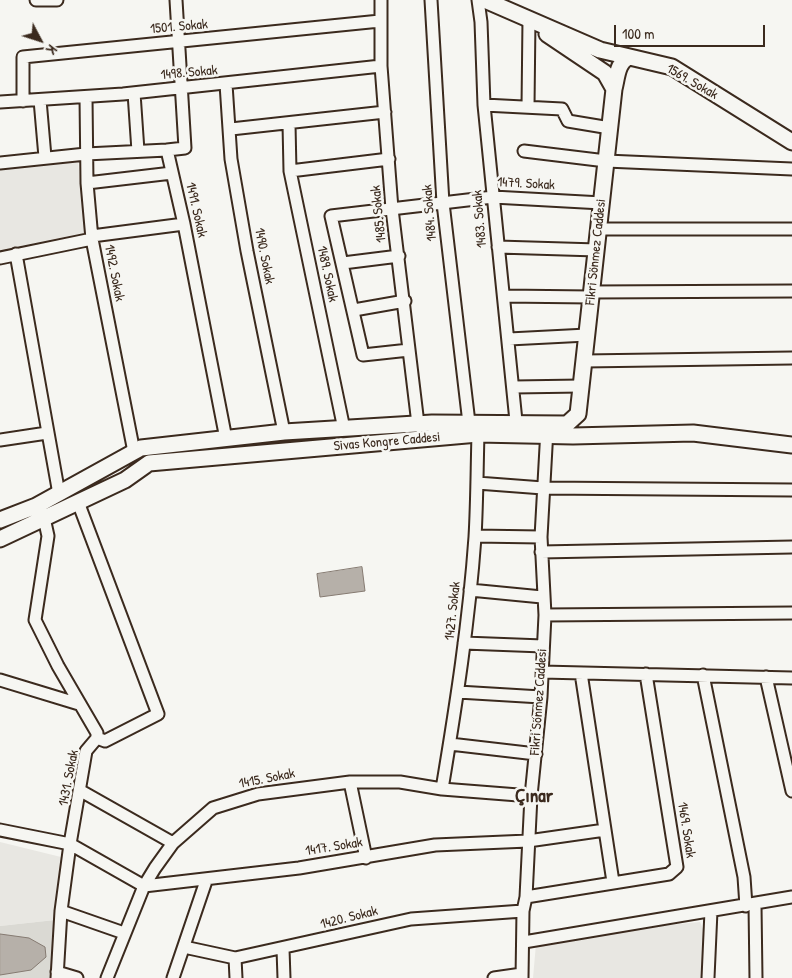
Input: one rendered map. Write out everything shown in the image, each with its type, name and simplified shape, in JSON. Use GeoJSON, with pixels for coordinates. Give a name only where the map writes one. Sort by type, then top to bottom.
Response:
{"type":"FeatureCollection","features":[{"type":"Feature","properties":{"kind":"main road","name":"1569. Sokak"},"geometry":{"type":"LineString","coordinates":[[485,0],[600,50],[672,67],[792,142]]}},
{"type":"Feature","properties":{"kind":"main road","name":"1569. Sokak"},"geometry":{"type":"LineString","coordinates":[[529,19],[551,38],[605,73],[614,89]]}},
{"type":"Feature","properties":{"kind":"main road","name":"Fikri Sönmez Caddesi"},"geometry":{"type":"LineString","coordinates":[[578,414],[614,89],[619,65],[624,59],[629,57]]}},
{"type":"Feature","properties":{"kind":"main road"},"geometry":{"type":"LineString","coordinates":[[767,127],[792,152]]}},
{"type":"Feature","properties":{"kind":"main road"},"geometry":{"type":"LineString","coordinates":[[578,414],[590,426],[608,435]]}},
{"type":"Feature","properties":{"kind":"main road","name":"Sivas Kongre Caddesi"},"geometry":{"type":"LineString","coordinates":[[547,430],[567,424],[578,414]]}},
{"type":"Feature","properties":{"kind":"main road","name":"Sivas Kongre Caddesi"},"geometry":{"type":"LineString","coordinates":[[0,520],[36,506],[141,448],[226,440],[284,432],[418,424],[473,429],[547,430],[608,435],[693,433],[792,445]]}},
{"type":"Feature","properties":{"kind":"main road","name":"Sivas Kongre Caddesi"},"geometry":{"type":"LineString","coordinates":[[0,539],[125,480],[149,463],[473,429]]}},
{"type":"Feature","properties":{"kind":"street"},"geometry":{"type":"LineString","coordinates":[[36,0],[57,0]]}},
{"type":"Feature","properties":{"kind":"street"},"geometry":{"type":"LineString","coordinates":[[0,164],[45,157],[185,148],[177,43],[176,0]]}},
{"type":"Feature","properties":{"kind":"street","name":"1485. Sokak"},"geometry":{"type":"LineString","coordinates":[[380,0],[381,66],[392,209],[418,424]]}},
{"type":"Feature","properties":{"kind":"street","name":"1484. Sokak"},"geometry":{"type":"LineString","coordinates":[[431,0],[443,203],[473,429]]}},
{"type":"Feature","properties":{"kind":"street","name":"1483. Sokak"},"geometry":{"type":"LineString","coordinates":[[478,0],[481,22],[484,105],[517,429]]}},
{"type":"Feature","properties":{"kind":"street"},"geometry":{"type":"LineString","coordinates":[[528,107],[529,19]]}},
{"type":"Feature","properties":{"kind":"street","name":"1501. Sokak"},"geometry":{"type":"LineString","coordinates":[[23,101],[23,57],[177,43],[380,21]]}},
{"type":"Feature","properties":{"kind":"street","name":"1498. Sokak"},"geometry":{"type":"LineString","coordinates":[[0,102],[134,93],[381,66]]}},
{"type":"Feature","properties":{"kind":"street","name":"1490. Sokak"},"geometry":{"type":"LineString","coordinates":[[226,84],[231,128],[231,159],[247,251],[284,432]]}},
{"type":"Feature","properties":{"kind":"street"},"geometry":{"type":"LineString","coordinates":[[134,93],[138,151]]}},
{"type":"Feature","properties":{"kind":"street","name":"1492. Sokak"},"geometry":{"type":"LineString","coordinates":[[86,97],[87,183],[92,238],[134,452]]}},
{"type":"Feature","properties":{"kind":"street"},"geometry":{"type":"LineString","coordinates":[[40,100],[45,157]]}},
{"type":"Feature","properties":{"kind":"street"},"geometry":{"type":"LineString","coordinates":[[484,105],[562,109],[568,121],[610,128]]}},
{"type":"Feature","properties":{"kind":"street"},"geometry":{"type":"LineString","coordinates":[[231,128],[289,124],[385,112]]}},
{"type":"Feature","properties":{"kind":"street","name":"1489. Sokak"},"geometry":{"type":"LineString","coordinates":[[289,124],[290,171],[344,429]]}},
{"type":"Feature","properties":{"kind":"street","name":"1491. Sokak"},"geometry":{"type":"LineString","coordinates":[[167,150],[184,224],[226,440]]}},
{"type":"Feature","properties":{"kind":"street"},"geometry":{"type":"LineString","coordinates":[[524,151],[606,161],[792,169]]}},
{"type":"Feature","properties":{"kind":"street"},"geometry":{"type":"LineString","coordinates":[[290,171],[389,159]]}},
{"type":"Feature","properties":{"kind":"street"},"geometry":{"type":"LineString","coordinates":[[87,183],[172,172]]}},
{"type":"Feature","properties":{"kind":"street","name":"1479. Sokak"},"geometry":{"type":"LineString","coordinates":[[343,263],[331,216],[493,197],[602,203]]}},
{"type":"Feature","properties":{"kind":"street"},"geometry":{"type":"LineString","coordinates":[[0,258],[92,238],[184,224]]}},
{"type":"Feature","properties":{"kind":"street"},"geometry":{"type":"LineString","coordinates":[[599,229],[792,229]]}},
{"type":"Feature","properties":{"kind":"street"},"geometry":{"type":"LineString","coordinates":[[498,247],[596,250]]}},
{"type":"Feature","properties":{"kind":"street"},"geometry":{"type":"LineString","coordinates":[[16,254],[59,494]]}},
{"type":"Feature","properties":{"kind":"street"},"geometry":{"type":"LineString","coordinates":[[399,256],[343,263],[364,355],[409,350]]}},
{"type":"Feature","properties":{"kind":"street"},"geometry":{"type":"LineString","coordinates":[[504,296],[792,291]]}},
{"type":"Feature","properties":{"kind":"street"},"geometry":{"type":"LineString","coordinates":[[354,310],[404,301]]}},
{"type":"Feature","properties":{"kind":"street"},"geometry":{"type":"LineString","coordinates":[[509,339],[587,335]]}},
{"type":"Feature","properties":{"kind":"street"},"geometry":{"type":"LineString","coordinates":[[584,361],[792,358]]}},
{"type":"Feature","properties":{"kind":"street"},"geometry":{"type":"LineString","coordinates":[[514,387],[582,386]]}},
{"type":"Feature","properties":{"kind":"street","name":"1427. Sokak"},"geometry":{"type":"LineString","coordinates":[[442,789],[458,692],[475,536],[476,483],[473,429]]}},
{"type":"Feature","properties":{"kind":"street","name":"Fikri Sönmez Caddesi"},"geometry":{"type":"LineString","coordinates":[[522,976],[523,911],[526,897],[531,796],[541,697],[545,615],[542,597],[541,537],[547,430]]}},
{"type":"Feature","properties":{"kind":"street"},"geometry":{"type":"LineString","coordinates":[[0,440],[47,433]]}},
{"type":"Feature","properties":{"kind":"street"},"geometry":{"type":"LineString","coordinates":[[476,483],[543,488],[792,490]]}},
{"type":"Feature","properties":{"kind":"street"},"geometry":{"type":"LineString","coordinates":[[78,502],[158,714],[105,741],[97,738]]}},
{"type":"Feature","properties":{"kind":"street","name":"1431. Sokak"},"geometry":{"type":"LineString","coordinates":[[44,518],[48,536],[36,620],[79,704],[97,733],[97,738],[86,751],[61,911],[57,975],[76,978]]}},
{"type":"Feature","properties":{"kind":"street"},"geometry":{"type":"LineString","coordinates":[[475,536],[541,537]]}},
{"type":"Feature","properties":{"kind":"street"},"geometry":{"type":"LineString","coordinates":[[542,552],[792,548]]}},
{"type":"Feature","properties":{"kind":"street"},"geometry":{"type":"LineString","coordinates":[[470,590],[542,597]]}},
{"type":"Feature","properties":{"kind":"street"},"geometry":{"type":"LineString","coordinates":[[545,615],[792,613]]}},
{"type":"Feature","properties":{"kind":"street"},"geometry":{"type":"LineString","coordinates":[[464,643],[543,646]]}},
{"type":"Feature","properties":{"kind":"street"},"geometry":{"type":"LineString","coordinates":[[542,672],[792,678]]}},
{"type":"Feature","properties":{"kind":"street"},"geometry":{"type":"LineString","coordinates":[[581,673],[614,882]]}},
{"type":"Feature","properties":{"kind":"street","name":"1469. Sokak"},"geometry":{"type":"LineString","coordinates":[[526,897],[669,874],[677,867],[646,674]]}},
{"type":"Feature","properties":{"kind":"street"},"geometry":{"type":"LineString","coordinates":[[703,675],[751,906],[756,978]]}},
{"type":"Feature","properties":{"kind":"street"},"geometry":{"type":"LineString","coordinates":[[766,677],[792,791]]}},
{"type":"Feature","properties":{"kind":"street"},"geometry":{"type":"LineString","coordinates":[[0,680],[79,704]]}},
{"type":"Feature","properties":{"kind":"street"},"geometry":{"type":"LineString","coordinates":[[458,692],[541,697]]}},
{"type":"Feature","properties":{"kind":"street"},"geometry":{"type":"LineString","coordinates":[[450,744],[536,754]]}},
{"type":"Feature","properties":{"kind":"street"},"geometry":{"type":"LineString","coordinates":[[350,782],[366,858]]}},
{"type":"Feature","properties":{"kind":"street","name":"1415. Sokak"},"geometry":{"type":"LineString","coordinates":[[107,978],[144,886],[173,843],[213,808],[258,794],[350,782],[400,782],[442,789],[531,796]]}},
{"type":"Feature","properties":{"kind":"street"},"geometry":{"type":"LineString","coordinates":[[81,791],[173,843]]}},
{"type":"Feature","properties":{"kind":"street"},"geometry":{"type":"LineString","coordinates":[[0,830],[70,844],[144,886]]}},
{"type":"Feature","properties":{"kind":"street","name":"1417. Sokak"},"geometry":{"type":"LineString","coordinates":[[144,886],[206,881],[366,858],[435,845],[528,841],[605,830]]}},
{"type":"Feature","properties":{"kind":"street"},"geometry":{"type":"LineString","coordinates":[[173,978],[206,881]]}},
{"type":"Feature","properties":{"kind":"street"},"geometry":{"type":"LineString","coordinates":[[524,942],[751,906],[792,897]]}},
{"type":"Feature","properties":{"kind":"street"},"geometry":{"type":"LineString","coordinates":[[61,911],[124,933]]}},
{"type":"Feature","properties":{"kind":"street","name":"1420. Sokak"},"geometry":{"type":"LineString","coordinates":[[184,947],[235,958],[411,919],[523,911]]}},
{"type":"Feature","properties":{"kind":"street"},"geometry":{"type":"LineString","coordinates":[[708,978],[711,911]]}},
{"type":"Feature","properties":{"kind":"street"},"geometry":{"type":"LineString","coordinates":[[284,948],[284,978]]}},
{"type":"Feature","properties":{"kind":"street"},"geometry":{"type":"LineString","coordinates":[[235,958],[236,978]]}},
{"type":"Feature","properties":{"kind":"street"},"geometry":{"type":"LineString","coordinates":[[494,978],[522,976]]}},
{"type":"Feature","properties":{"kind":"shaded area"},"geometry":{"type":"Polygon","coordinates":[[[78,160],[85,233],[0,250],[0,168],[78,160]]]}},
{"type":"Feature","properties":{"kind":"shaded area"},"geometry":{"type":"Polygon","coordinates":[[[362,567],[365,591],[320,597],[317,574],[362,567]]]}},
{"type":"Feature","properties":{"kind":"shaded area"},"geometry":{"type":"Polygon","coordinates":[[[0,842],[61,857],[55,920],[0,926],[0,842]]]}},
{"type":"Feature","properties":{"kind":"shaded area"},"geometry":{"type":"Polygon","coordinates":[[[55,920],[54,978],[0,978],[0,926],[55,920]]]}},
{"type":"Feature","properties":{"kind":"shaded area"},"geometry":{"type":"Polygon","coordinates":[[[700,922],[709,943],[707,978],[533,978],[536,944],[648,927],[700,922]]]}},
{"type":"Feature","properties":{"kind":"shaded area"},"geometry":{"type":"Polygon","coordinates":[[[0,934],[29,938],[45,947],[46,957],[31,970],[0,975],[0,934]]]}},
{"type":"Feature","properties":{"kind":"district","name":"Çınar"},"geometry":{"type":"Point","coordinates":[534,797]}}]}
